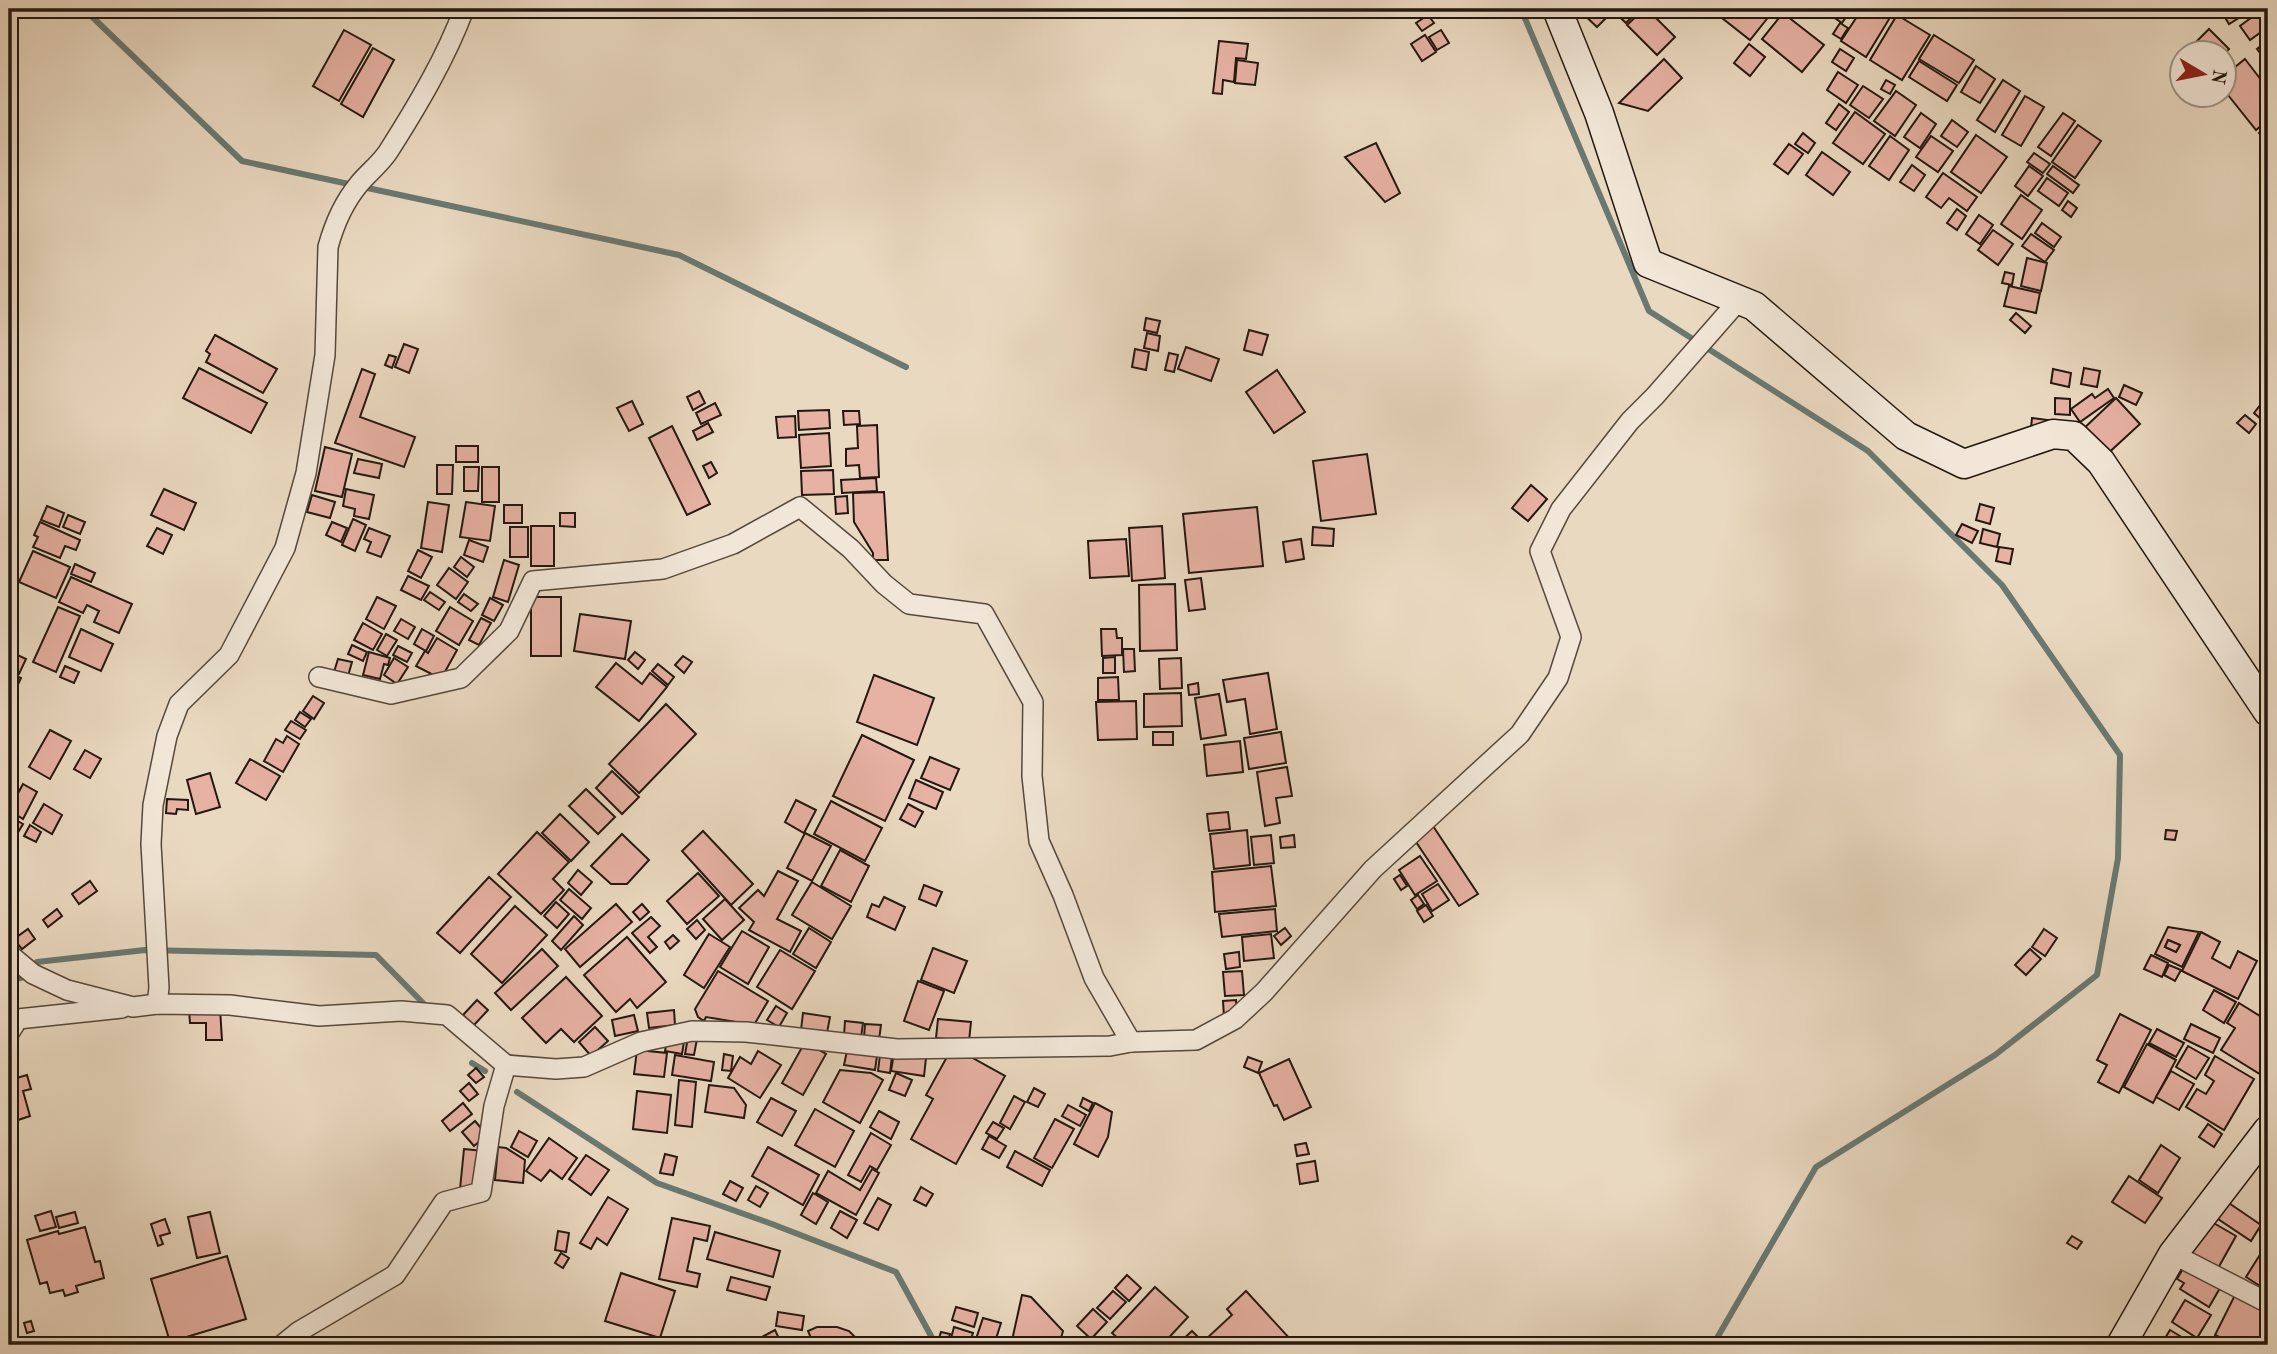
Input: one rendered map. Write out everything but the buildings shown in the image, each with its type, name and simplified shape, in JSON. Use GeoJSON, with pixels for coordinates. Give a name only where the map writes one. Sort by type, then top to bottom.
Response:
{"type":"FeatureCollection","features":[{"type":"Feature","properties":{"kind":"street"},"geometry":{"type":"LineString","coordinates":[[157,1003],[159,988],[151,844],[153,806],[167,736],[179,704],[229,655],[285,548],[306,473],[322,380],[328,247],[331,234],[357,186],[386,155],[398,135],[457,28],[464,9]]}},
{"type":"Feature","properties":{"kind":"street"},"geometry":{"type":"LineString","coordinates":[[1557,9],[1599,113],[1648,263],[1754,306],[1906,436],[1964,464],[2053,434],[2074,436],[2101,462],[2268,712]]}},
{"type":"Feature","properties":{"kind":"street"},"geometry":{"type":"LineString","coordinates":[[9,1033],[18,1019],[157,1003],[230,1005],[319,1016],[401,1012],[447,1015],[506,1065],[555,1069],[584,1067],[640,1042],[692,1031],[746,1032],[897,1049],[1110,1046],[1132,1042],[1196,1040],[1235,1019],[1264,992],[1373,869],[1520,734],[1558,678],[1571,637],[1539,551],[1561,509],[1630,421],[1739,300]]}},
{"type":"Feature","properties":{"kind":"street"},"geometry":{"type":"LineString","coordinates":[[319,677],[391,694],[461,678],[509,631],[533,581],[663,569],[733,544],[800,507],[851,549],[884,584],[909,604],[984,614],[1033,702],[1032,776],[1039,841],[1063,895],[1094,978],[1132,1042]]}},
{"type":"Feature","properties":{"kind":"street"},"geometry":{"type":"LineString","coordinates":[[9,954],[33,974],[66,990],[133,1007]]}},
{"type":"Feature","properties":{"kind":"street"},"geometry":{"type":"LineString","coordinates":[[282,1345],[298,1332],[395,1275],[444,1202],[481,1192],[494,1106],[506,1065]]}},
{"type":"Feature","properties":{"kind":"street"},"geometry":{"type":"LineString","coordinates":[[2121,1345],[2173,1254],[2268,1130]]}},
{"type":"Feature","properties":{"kind":"street"},"geometry":{"type":"LineString","coordinates":[[2173,1254],[2268,1303]]}},
{"type":"Feature","properties":{"kind":"waterway"},"geometry":{"type":"LineString","coordinates":[[84,9],[242,161],[679,255],[906,367]]}},
{"type":"Feature","properties":{"kind":"waterway"},"geometry":{"type":"LineString","coordinates":[[1521,9],[1649,311],[1868,451],[2002,585],[2120,755],[2118,858],[2097,975],[1995,1055],[1816,1167],[1713,1345]]}},
{"type":"Feature","properties":{"kind":"waterway"},"geometry":{"type":"LineString","coordinates":[[34,970],[37,962],[145,950],[376,955],[423,1003]]}},
{"type":"Feature","properties":{"kind":"waterway"},"geometry":{"type":"LineString","coordinates":[[9,981],[27,976]]}},
{"type":"Feature","properties":{"kind":"waterway"},"geometry":{"type":"LineString","coordinates":[[472,1063],[485,1071]]}},
{"type":"Feature","properties":{"kind":"waterway"},"geometry":{"type":"LineString","coordinates":[[517,1092],[657,1183],[896,1272],[936,1345]]}}]}
